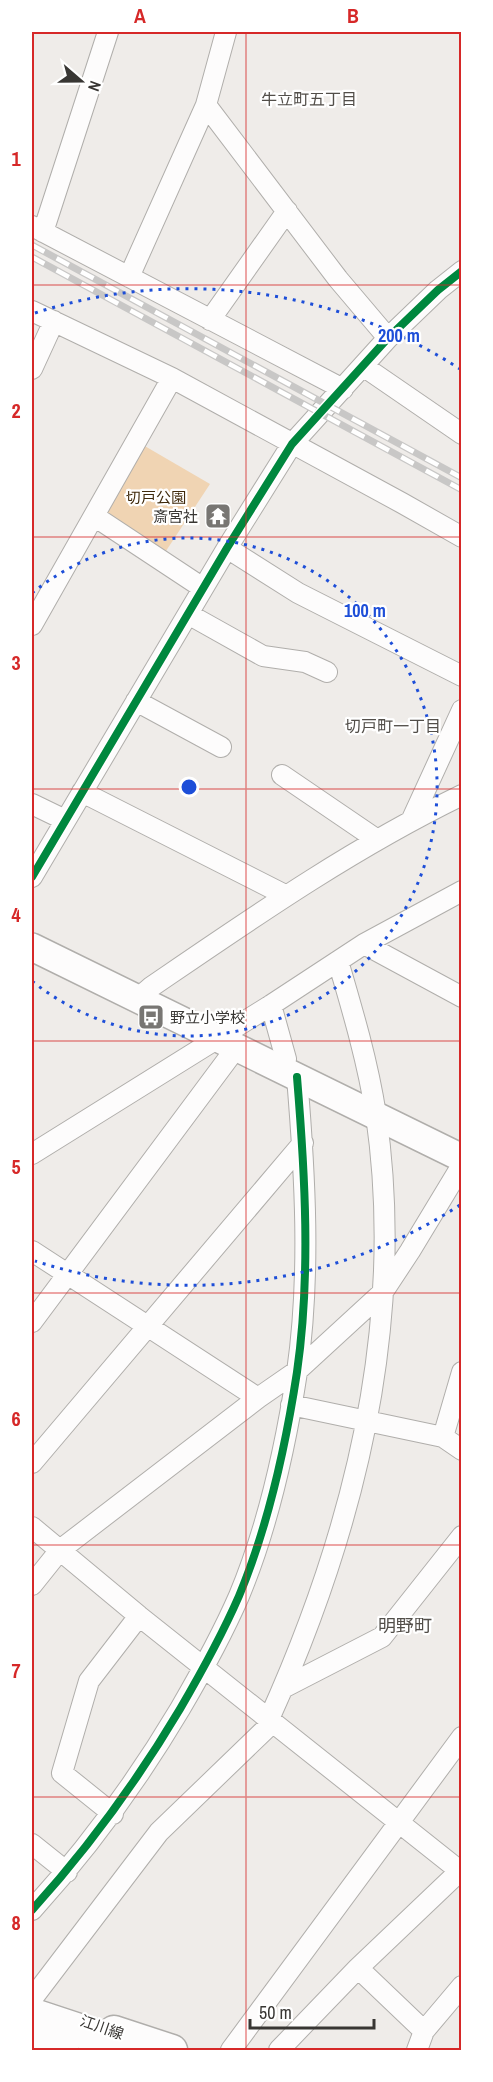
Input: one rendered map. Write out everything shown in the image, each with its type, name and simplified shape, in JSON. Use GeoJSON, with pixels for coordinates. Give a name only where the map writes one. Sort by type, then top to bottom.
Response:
{"type":"FeatureCollection","features":[{"type":"Feature","properties":{"kind":"highway"},"geometry":{"type":"LineString","coordinates":[[32,2015],[138,2050]]}},
{"type":"Feature","properties":{"kind":"highway"},"geometry":{"type":"LineString","coordinates":[[32,2040],[62,2050]]}},
{"type":"Feature","properties":{"kind":"main road","name":"江川線"},"geometry":{"type":"LineString","coordinates":[[32,2001],[172,2050]]}},
{"type":"Feature","properties":{"kind":"street"},"geometry":{"type":"LineString","coordinates":[[108,32],[37,229],[343,389]]}},
{"type":"Feature","properties":{"kind":"street"},"geometry":{"type":"LineString","coordinates":[[129,277],[206,105],[226,32]]}},
{"type":"Feature","properties":{"kind":"street"},"geometry":{"type":"LineString","coordinates":[[206,105],[338,279],[388,338]]}},
{"type":"Feature","properties":{"kind":"street"},"geometry":{"type":"LineString","coordinates":[[210,320],[286,211]]}},
{"type":"Feature","properties":{"kind":"street"},"geometry":{"type":"LineString","coordinates":[[32,877],[227,548],[292,444],[388,338],[438,290],[462,271]]}},
{"type":"Feature","properties":{"kind":"street"},"geometry":{"type":"LineString","coordinates":[[32,311],[172,378],[462,537]]}},
{"type":"Feature","properties":{"kind":"street"},"geometry":{"type":"LineString","coordinates":[[32,369],[54,321]]}},
{"type":"Feature","properties":{"kind":"street"},"geometry":{"type":"LineString","coordinates":[[363,366],[462,434]]}},
{"type":"Feature","properties":{"kind":"street"},"geometry":{"type":"LineString","coordinates":[[32,625],[172,378]]}},
{"type":"Feature","properties":{"kind":"street"},"geometry":{"type":"LineString","coordinates":[[94,516],[203,588]]}},
{"type":"Feature","properties":{"kind":"street"},"geometry":{"type":"LineString","coordinates":[[227,548],[298,593],[462,676]]}},
{"type":"Feature","properties":{"kind":"street"},"geometry":{"type":"LineString","coordinates":[[188,614],[263,656],[305,662],[327,672]]}},
{"type":"Feature","properties":{"kind":"street"},"geometry":{"type":"LineString","coordinates":[[136,701],[221,747]]}},
{"type":"Feature","properties":{"kind":"street"},"geometry":{"type":"LineString","coordinates":[[412,819],[462,710]]}},
{"type":"Feature","properties":{"kind":"street"},"geometry":{"type":"LineString","coordinates":[[282,775],[376,839]]}},
{"type":"Feature","properties":{"kind":"street"},"geometry":{"type":"LineString","coordinates":[[82,792],[285,895]]}},
{"type":"Feature","properties":{"kind":"street"},"geometry":{"type":"LineString","coordinates":[[137,999],[285,895],[376,839],[462,795]]}},
{"type":"Feature","properties":{"kind":"street"},"geometry":{"type":"LineString","coordinates":[[32,804],[65,820]]}},
{"type":"Feature","properties":{"kind":"street"},"geometry":{"type":"LineString","coordinates":[[32,1154],[227,1043],[272,1005],[364,944],[462,891]]}},
{"type":"Feature","properties":{"kind":"street"},"geometry":{"type":"LineString","coordinates":[[364,944],[462,997]]}},
{"type":"Feature","properties":{"kind":"street"},"geometry":{"type":"LineString","coordinates":[[32,947],[462,1158]]}},
{"type":"Feature","properties":{"kind":"street"},"geometry":{"type":"LineString","coordinates":[[32,2001],[159,1832],[271,1721],[321,1589],[344,1520],[368,1421],[376,1365],[383,1292],[384,1236],[376,1116],[362,1044],[338,961]]}},
{"type":"Feature","properties":{"kind":"street"},"geometry":{"type":"LineString","coordinates":[[32,1910],[113,1814],[150,1760],[204,1668],[239,1596],[261,1533],[291,1405],[297,1371],[304,1296],[303,1143],[286,1059],[272,1005]]}},
{"type":"Feature","properties":{"kind":"street"},"geometry":{"type":"LineString","coordinates":[[32,1322],[227,1043]]}},
{"type":"Feature","properties":{"kind":"street"},"geometry":{"type":"LineString","coordinates":[[32,1463],[303,1143]]}},
{"type":"Feature","properties":{"kind":"street"},"geometry":{"type":"LineString","coordinates":[[32,1585],[60,1550],[258,1398],[297,1371],[383,1292],[462,1165]]}},
{"type":"Feature","properties":{"kind":"street"},"geometry":{"type":"LineString","coordinates":[[32,1251],[258,1398]]}},
{"type":"Feature","properties":{"kind":"street"},"geometry":{"type":"LineString","coordinates":[[443,1437],[462,1372]]}},
{"type":"Feature","properties":{"kind":"street"},"geometry":{"type":"LineString","coordinates":[[291,1405],[443,1437],[462,1450]]}},
{"type":"Feature","properties":{"kind":"street"},"geometry":{"type":"LineString","coordinates":[[32,1527],[204,1668],[461,1870],[358,1968],[279,2050]]}},
{"type":"Feature","properties":{"kind":"street"},"geometry":{"type":"LineString","coordinates":[[283,1688],[382,1637],[462,1536]]}},
{"type":"Feature","properties":{"kind":"street"},"geometry":{"type":"LineString","coordinates":[[113,1814],[62,1773],[88,1681],[139,1616]]}},
{"type":"Feature","properties":{"kind":"street"},"geometry":{"type":"LineString","coordinates":[[231,2050],[462,1737]]}},
{"type":"Feature","properties":{"kind":"street"},"geometry":{"type":"LineString","coordinates":[[32,1844],[66,1872]]}},
{"type":"Feature","properties":{"kind":"street"},"geometry":{"type":"LineString","coordinates":[[358,1968],[424,2031]]}},
{"type":"Feature","properties":{"kind":"street"},"geometry":{"type":"LineString","coordinates":[[417,2050],[424,2031],[462,1986]]}},
{"type":"Feature","properties":{"kind":"green space","name":"切戸公園"},"geometry":{"type":"Polygon","coordinates":[[[143,445],[210,484],[164,554],[104,514],[143,445]]]}},
{"type":"Feature","properties":{"kind":"railway"},"geometry":{"type":"LineString","coordinates":[[32,245],[462,478]]}},
{"type":"Feature","properties":{"kind":"railway"},"geometry":{"type":"LineString","coordinates":[[32,257],[462,490]]}},
{"type":"Feature","properties":{"kind":"cycle path"},"geometry":{"type":"LineString","coordinates":[[32,877],[227,548],[292,444],[388,338],[438,290],[462,271]]}},
{"type":"Feature","properties":{"kind":"cycle path"},"geometry":{"type":"LineString","coordinates":[[32,1910],[93,1838],[129,1788],[196,1682],[239,1596],[267,1515],[297,1372],[304,1299],[305,1224],[297,1077]]}},
{"type":"Feature","properties":{"kind":"place","name":"斎宮社"},"geometry":{"type":"Point","coordinates":[218,516]}},
{"type":"Feature","properties":{"kind":"place","name":"野立小学校"},"geometry":{"type":"Point","coordinates":[151,1017]}},
{"type":"Feature","properties":{"kind":"district","name":"牛立町五丁目"},"geometry":{"type":"Point","coordinates":[309,99]}},
{"type":"Feature","properties":{"kind":"district","name":"切戸町一丁目"},"geometry":{"type":"Point","coordinates":[393,726]}},
{"type":"Feature","properties":{"kind":"district","name":"明野町"},"geometry":{"type":"Point","coordinates":[405,1625]}}]}
